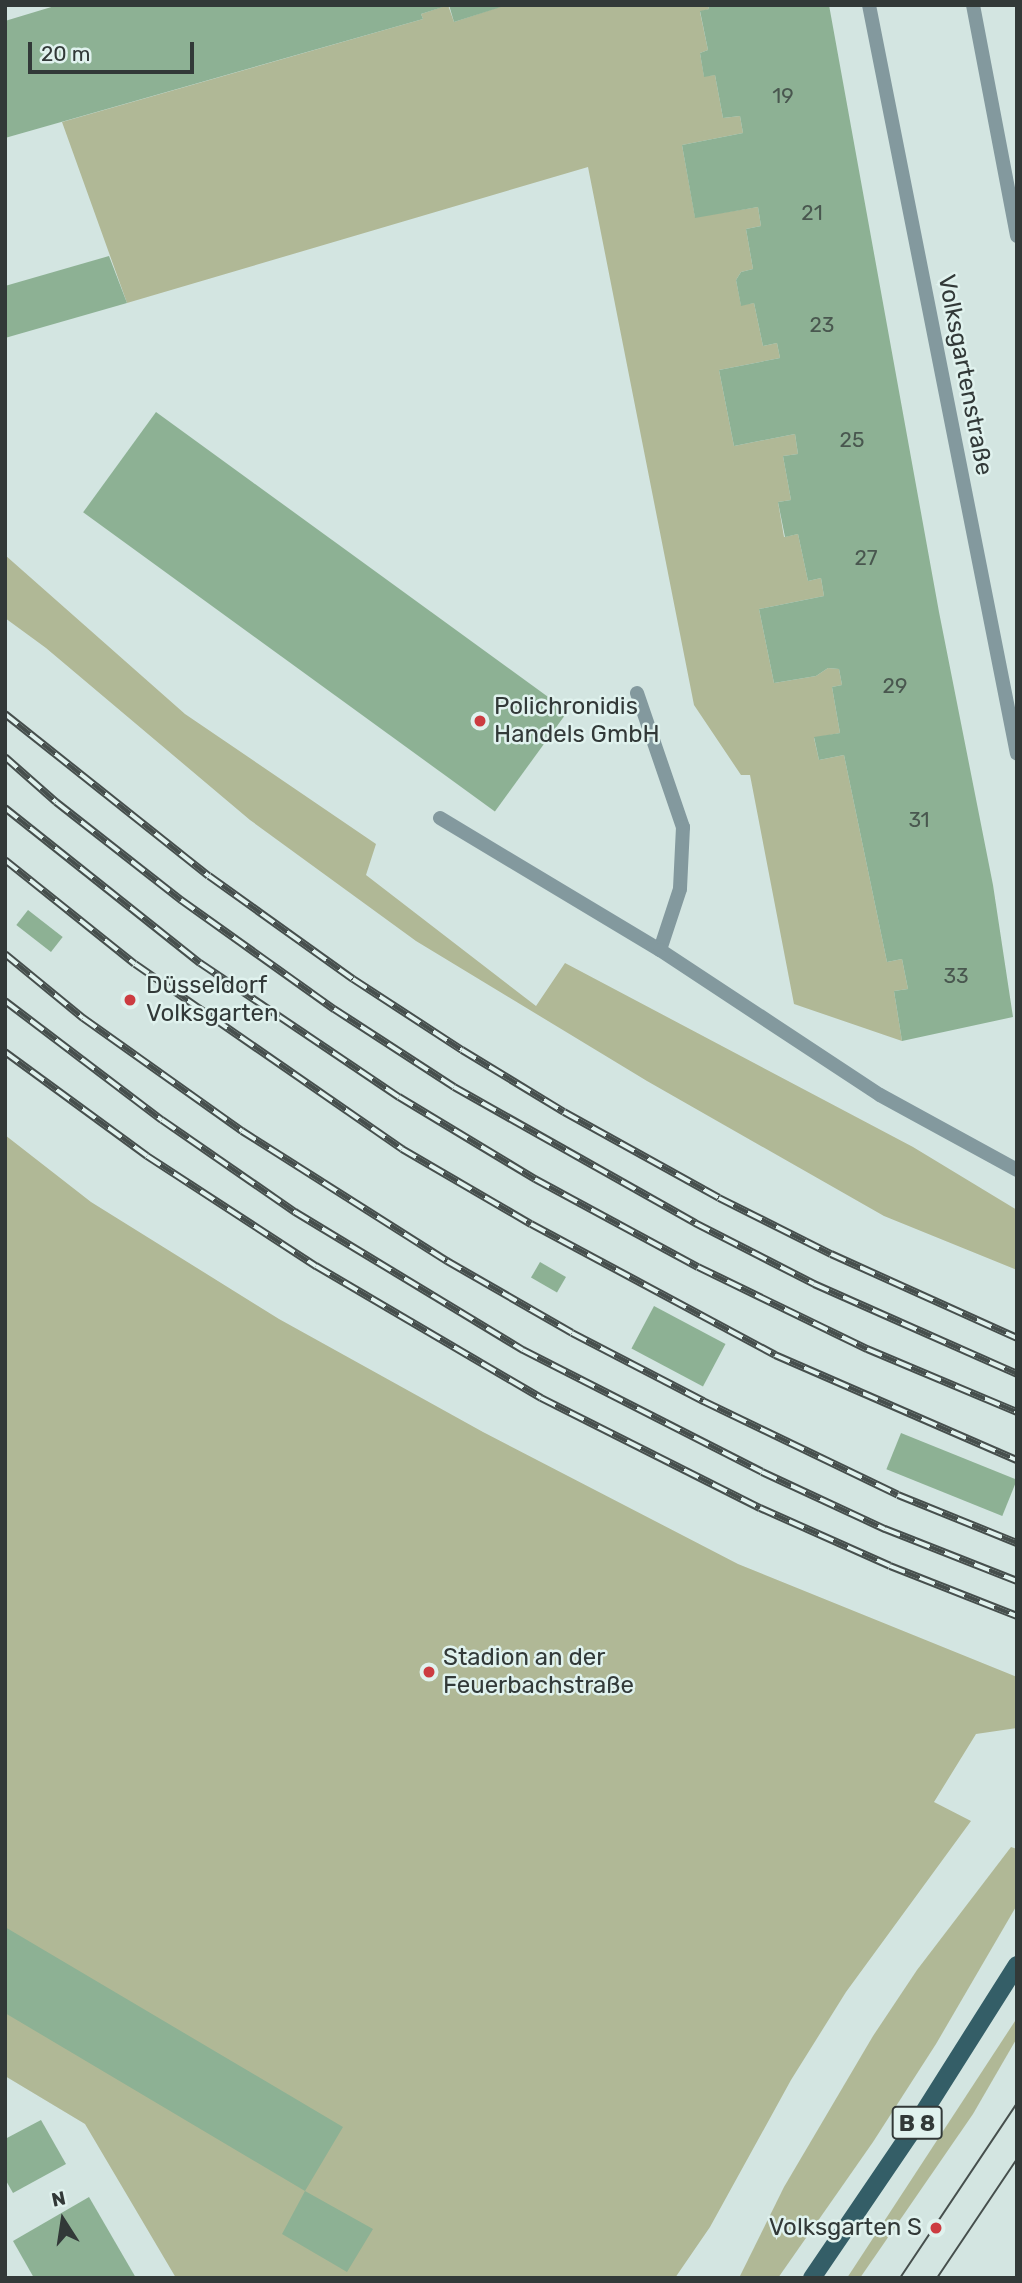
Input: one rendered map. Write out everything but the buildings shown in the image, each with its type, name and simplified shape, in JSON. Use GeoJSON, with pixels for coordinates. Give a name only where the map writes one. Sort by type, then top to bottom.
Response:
{"type":"FeatureCollection","features":[{"type":"Feature","properties":{"kind":"main road","name":"B 8"},"geometry":{"type":"LineString","coordinates":[[812,2278],[910,2134],[1017,1965]]}},
{"type":"Feature","properties":{"kind":"street","name":"Volksgartenstraße"},"geometry":{"type":"LineString","coordinates":[[869,5],[1017,754]]}},
{"type":"Feature","properties":{"kind":"street"},"geometry":{"type":"LineString","coordinates":[[973,5],[1017,236]]}},
{"type":"Feature","properties":{"kind":"street"},"geometry":{"type":"LineString","coordinates":[[637,693],[682,827],[680,889],[660,950]]}},
{"type":"Feature","properties":{"kind":"street"},"geometry":{"type":"LineString","coordinates":[[440,818],[660,950],[880,1095],[1017,1170]]}},
{"type":"Feature","properties":{"kind":"green space"},"geometry":{"type":"Polygon","coordinates":[[[448,5],[454,22],[505,5],[708,5],[709,9],[700,12],[708,50],[700,53],[704,76],[715,75],[723,118],[740,116],[743,133],[682,145],[695,217],[758,207],[761,226],[746,229],[753,269],[741,272],[736,280],[741,305],[754,303],[763,346],[777,343],[780,358],[719,370],[734,446],[795,434],[798,454],[783,456],[791,500],[778,502],[784,537],[798,534],[808,581],[821,578],[824,596],[759,609],[774,683],[816,676],[828,668],[839,669],[842,685],[832,687],[840,733],[814,738],[819,760],[844,755],[887,962],[902,959],[908,989],[894,991],[902,1041],[794,1004],[750,775],[741,775],[694,705],[588,167],[127,303],[62,122],[423,19],[421,14],[448,5]]]}},
{"type":"Feature","properties":{"kind":"green space"},"geometry":{"type":"Polygon","coordinates":[[[5,555],[185,714],[376,844],[366,875],[536,1006],[565,963],[913,1147],[1017,1210],[1017,1270],[884,1216],[647,1081],[416,941],[250,820],[46,648],[5,618],[5,555]]]}},
{"type":"Feature","properties":{"kind":"green space","name":"Stadion an der Feuerbachstraße"},"geometry":{"type":"Polygon","coordinates":[[[5,1135],[91,1202],[279,1319],[483,1432],[738,1564],[1017,1677],[1017,1728],[976,1734],[934,1802],[971,1821],[846,1992],[791,2080],[710,2227],[675,2278],[176,2278],[85,2124],[5,2076],[5,1135]]]}},
{"type":"Feature","properties":{"kind":"green space"},"geometry":{"type":"Polygon","coordinates":[[[1011,1847],[1017,1849],[1017,1905],[936,2044],[873,2142],[778,2278],[739,2278],[784,2187],[873,2036],[917,1970],[1011,1847]]]}},
{"type":"Feature","properties":{"kind":"green space"},"geometry":{"type":"Polygon","coordinates":[[[1017,2018],[1017,2038],[973,2114],[860,2278],[847,2278],[1017,2018]]]}},
{"type":"Feature","properties":{"kind":"tram line"},"geometry":{"type":"LineString","coordinates":[[900,2278],[1017,2103]]}},
{"type":"Feature","properties":{"kind":"tram line"},"geometry":{"type":"LineString","coordinates":[[937,2278],[1017,2159]]}},
{"type":"Feature","properties":{"kind":"railway"},"geometry":{"type":"LineString","coordinates":[[5,714],[209,876],[353,979],[462,1050],[564,1112],[719,1198],[831,1254],[1017,1338]]}},
{"type":"Feature","properties":{"kind":"railway"},"geometry":{"type":"LineString","coordinates":[[5,757],[56,802],[181,900],[334,1009],[454,1087],[695,1223],[814,1284],[1017,1374]]}},
{"type":"Feature","properties":{"kind":"railway"},"geometry":{"type":"LineString","coordinates":[[5,808],[200,963],[399,1097],[535,1179],[698,1267],[867,1349],[1017,1412]]}},
{"type":"Feature","properties":{"kind":"railway"},"geometry":{"type":"LineString","coordinates":[[5,860],[135,964],[402,1149],[531,1224],[775,1355],[1017,1460]]}},
{"type":"Feature","properties":{"kind":"railway"},"geometry":{"type":"LineString","coordinates":[[5,954],[83,1018],[242,1131],[447,1261],[572,1333],[703,1401],[898,1495],[1017,1543]]}},
{"type":"Feature","properties":{"kind":"railway"},"geometry":{"type":"LineString","coordinates":[[5,1001],[162,1120],[295,1212],[523,1350],[762,1472],[885,1529],[1017,1581]]}},
{"type":"Feature","properties":{"kind":"railway"},"geometry":{"type":"LineString","coordinates":[[5,1052],[147,1156],[316,1266],[541,1398],[760,1508],[890,1566],[1017,1616]]}},
{"type":"Feature","properties":{"kind":"place","name":"Polichronidis Handels GmbH"},"geometry":{"type":"Point","coordinates":[480,721]}},
{"type":"Feature","properties":{"kind":"place","name":"Düsseldorf Volksgarten"},"geometry":{"type":"Point","coordinates":[130,1000]}},
{"type":"Feature","properties":{"kind":"place","name":"Stadion an der Feuerbachstraße"},"geometry":{"type":"Point","coordinates":[429,1672]}},
{"type":"Feature","properties":{"kind":"place","name":"Volksgarten S"},"geometry":{"type":"Point","coordinates":[936,2228]}}]}
